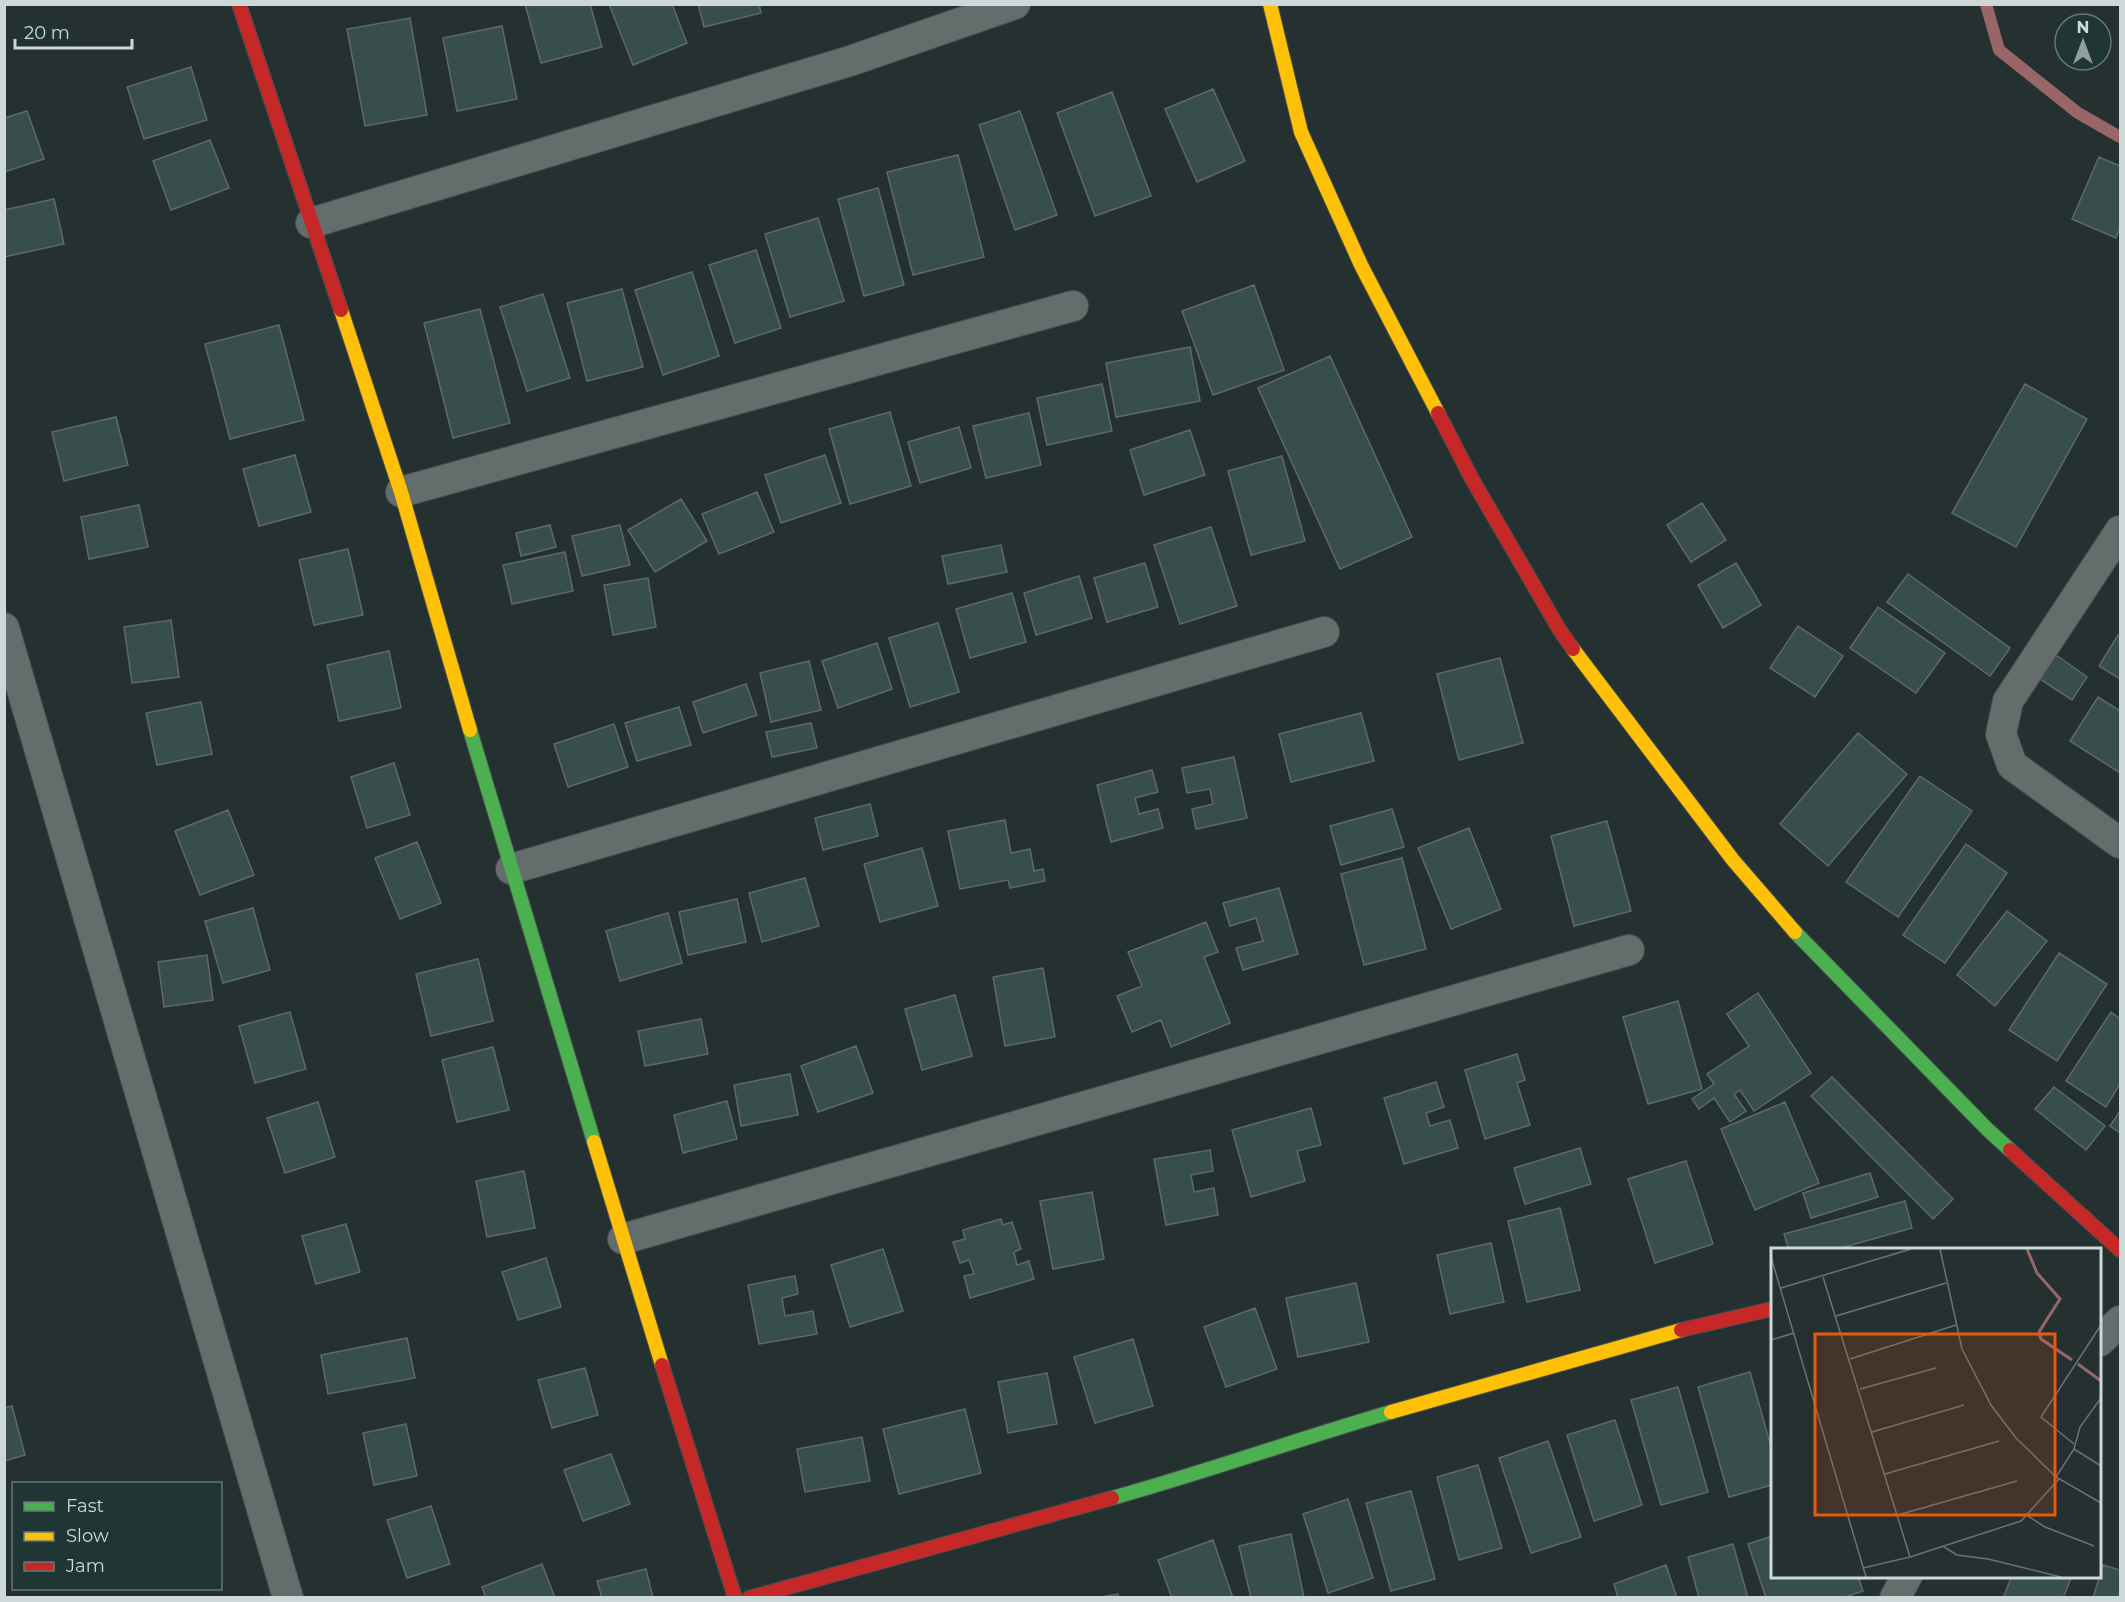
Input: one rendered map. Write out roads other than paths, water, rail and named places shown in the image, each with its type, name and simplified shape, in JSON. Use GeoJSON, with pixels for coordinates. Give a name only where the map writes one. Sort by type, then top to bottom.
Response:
{"type":"FeatureCollection","features":[{"type":"Feature","properties":{"kind":"street"},"geometry":{"type":"LineString","coordinates":[[238,4],[401,492],[510,869],[735,1598]]}},
{"type":"Feature","properties":{"kind":"street"},"geometry":{"type":"LineString","coordinates":[[311,223],[850,61],[1015,4]]}},
{"type":"Feature","properties":{"kind":"street"},"geometry":{"type":"LineString","coordinates":[[1270,4],[1302,132],[1361,265],[1472,479],[1559,629],[1636,734],[1733,860],[1782,919],[1987,1129],[2121,1250]]}},
{"type":"Feature","properties":{"kind":"street"},"geometry":{"type":"LineString","coordinates":[[401,492],[1073,306]]}},
{"type":"Feature","properties":{"kind":"street"},"geometry":{"type":"LineString","coordinates":[[2121,531],[2008,700],[2001,734],[2012,765],[2121,843]]}},
{"type":"Feature","properties":{"kind":"street"},"geometry":{"type":"LineString","coordinates":[[4,628],[288,1598]]}},
{"type":"Feature","properties":{"kind":"street"},"geometry":{"type":"LineString","coordinates":[[510,869],[1324,632]]}},
{"type":"Feature","properties":{"kind":"street"},"geometry":{"type":"LineString","coordinates":[[623,1239],[1629,950]]}},
{"type":"Feature","properties":{"kind":"street"},"geometry":{"type":"LineString","coordinates":[[749,1598],[1173,1481],[1338,1427],[1638,1340],[1771,1309]]}},
{"type":"Feature","properties":{"kind":"street"},"geometry":{"type":"LineString","coordinates":[[2101,1340],[2121,1322]]}},
{"type":"Feature","properties":{"kind":"street"},"geometry":{"type":"LineString","coordinates":[[1895,1598],[1906,1578]]}},
{"type":"Feature","properties":{"kind":"waterway"},"geometry":{"type":"LineString","coordinates":[[1986,4],[1999,50],[2078,113],[2120,137]]}}]}
